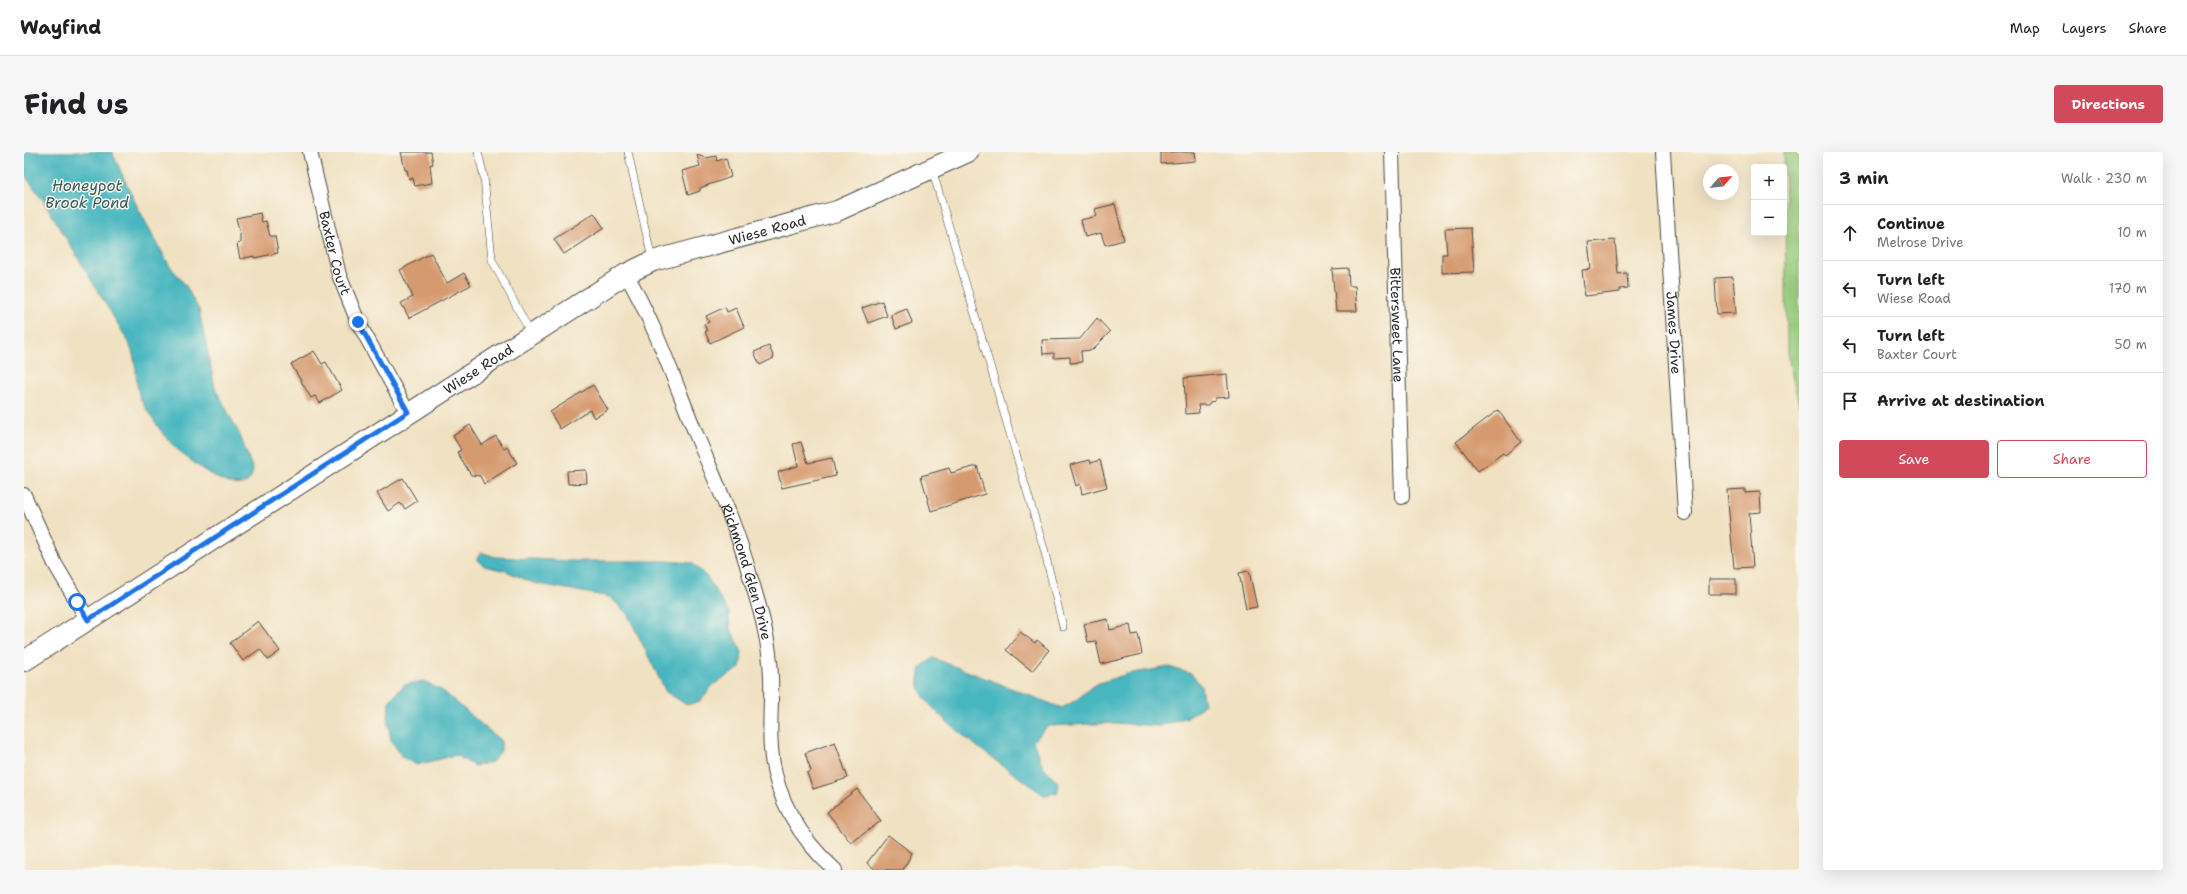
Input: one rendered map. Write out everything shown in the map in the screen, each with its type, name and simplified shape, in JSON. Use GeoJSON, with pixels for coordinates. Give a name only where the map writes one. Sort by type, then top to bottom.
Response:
{"type":"FeatureCollection","features":[{"type":"Feature","properties":{"kind":"street","name":"Baxter Court"},"geometry":{"type":"LineString","coordinates":[[310,152],[339,275],[358,322],[408,412]]}},
{"type":"Feature","properties":{"kind":"street","name":"Wiese Road"},"geometry":{"type":"LineString","coordinates":[[24,661],[408,412],[626,274],[653,261],[837,212],[968,152]]}},
{"type":"Feature","properties":{"kind":"street","name":"Bittersweet Lane"},"geometry":{"type":"LineString","coordinates":[[1392,152],[1402,497]]}},
{"type":"Feature","properties":{"kind":"street","name":"James Drive"},"geometry":{"type":"LineString","coordinates":[[1663,152],[1685,513]]}},
{"type":"Feature","properties":{"kind":"street","name":"Richmond Glen Drive"},"geometry":{"type":"LineString","coordinates":[[626,274],[639,296],[664,355],[750,574],[766,637],[771,676],[771,749],[776,778],[788,810],[806,840],[835,870]]}},
{"type":"Feature","properties":{"kind":"street"},"geometry":{"type":"LineString","coordinates":[[24,495],[55,564],[88,620]]}},
{"type":"Feature","properties":{"kind":"lane"},"geometry":{"type":"LineString","coordinates":[[478,152],[484,177],[492,260],[531,334]]}},
{"type":"Feature","properties":{"kind":"lane"},"geometry":{"type":"LineString","coordinates":[[628,152],[653,261]]}},
{"type":"Feature","properties":{"kind":"lane"},"geometry":{"type":"LineString","coordinates":[[932,169],[1044,549],[1063,627]]}},
{"type":"Feature","properties":{"kind":"green space"},"geometry":{"type":"Polygon","coordinates":[[[1784,152],[1799,152],[1799,406],[1787,352],[1785,236],[1787,236],[1787,164],[1784,164],[1784,152]]]}},
{"type":"Feature","properties":{"kind":"water","name":"Honeypot Brook Pond"},"geometry":{"type":"Polygon","coordinates":[[[24,152],[112,152],[136,204],[169,265],[186,286],[199,310],[215,388],[240,435],[253,470],[248,481],[240,485],[229,483],[204,470],[175,447],[152,418],[139,396],[135,361],[128,341],[43,200],[24,174],[24,152]]]}},
{"type":"Feature","properties":{"kind":"water"},"geometry":{"type":"Polygon","coordinates":[[[481,552],[496,557],[569,561],[666,561],[692,563],[707,577],[729,613],[730,627],[742,652],[740,668],[713,685],[700,701],[687,705],[666,692],[628,615],[610,597],[533,583],[506,571],[484,566],[477,559],[481,552]]]}},
{"type":"Feature","properties":{"kind":"water"},"geometry":{"type":"Polygon","coordinates":[[[933,658],[1062,708],[1078,699],[1090,688],[1099,683],[1127,674],[1169,667],[1192,674],[1201,686],[1204,705],[1188,717],[1159,726],[1115,723],[1048,726],[1033,741],[1042,765],[1059,784],[1057,793],[1044,795],[974,744],[937,713],[925,698],[919,686],[921,667],[933,658]]]}},
{"type":"Feature","properties":{"kind":"water"},"geometry":{"type":"Polygon","coordinates":[[[424,681],[443,691],[501,741],[501,751],[492,762],[474,766],[456,755],[417,765],[402,757],[391,740],[388,723],[389,701],[404,685],[424,681]]]}},
{"type":"Feature","properties":{"kind":"building"},"geometry":{"type":"Polygon","coordinates":[[[401,152],[431,152],[433,164],[430,165],[432,183],[415,186],[413,178],[409,179],[407,170],[405,170],[401,152]]]}},
{"type":"Feature","properties":{"kind":"building"},"geometry":{"type":"Polygon","coordinates":[[[1161,152],[1195,152],[1196,161],[1161,164],[1161,152]]]}},
{"type":"Feature","properties":{"kind":"building"},"geometry":{"type":"Polygon","coordinates":[[[697,155],[706,158],[716,156],[717,161],[726,158],[731,177],[700,188],[700,191],[688,195],[682,171],[700,166],[697,155]]]}},
{"type":"Feature","properties":{"kind":"building"},"geometry":{"type":"Polygon","coordinates":[[[1115,204],[1124,240],[1105,245],[1101,233],[1085,237],[1081,220],[1097,216],[1095,209],[1115,204]]]}},
{"type":"Feature","properties":{"kind":"building"},"geometry":{"type":"Polygon","coordinates":[[[260,213],[262,222],[266,221],[270,236],[275,236],[278,253],[240,259],[237,244],[240,243],[240,234],[236,218],[260,213]]]}},
{"type":"Feature","properties":{"kind":"building"},"geometry":{"type":"Polygon","coordinates":[[[594,213],[604,228],[564,254],[554,239],[594,213]]]}},
{"type":"Feature","properties":{"kind":"building"},"geometry":{"type":"Polygon","coordinates":[[[1471,228],[1474,272],[1442,273],[1442,254],[1447,254],[1445,229],[1471,228]]]}},
{"type":"Feature","properties":{"kind":"building"},"geometry":{"type":"Polygon","coordinates":[[[1615,240],[1618,274],[1627,273],[1628,288],[1620,289],[1620,292],[1585,296],[1582,270],[1591,269],[1588,242],[1615,240]]]}},
{"type":"Feature","properties":{"kind":"building"},"geometry":{"type":"Polygon","coordinates":[[[431,253],[447,283],[464,273],[471,285],[409,318],[401,303],[413,297],[400,270],[431,253]]]}},
{"type":"Feature","properties":{"kind":"building"},"geometry":{"type":"Polygon","coordinates":[[[1348,268],[1349,286],[1355,286],[1357,311],[1336,311],[1332,269],[1348,268]]]}},
{"type":"Feature","properties":{"kind":"building"},"geometry":{"type":"Polygon","coordinates":[[[1733,277],[1736,313],[1717,314],[1715,278],[1733,277]]]}},
{"type":"Feature","properties":{"kind":"building"},"geometry":{"type":"Polygon","coordinates":[[[882,301],[887,316],[868,323],[862,308],[882,301]]]}},
{"type":"Feature","properties":{"kind":"building"},"geometry":{"type":"Polygon","coordinates":[[[725,307],[727,312],[736,308],[744,327],[710,343],[705,332],[707,331],[704,324],[709,322],[706,316],[725,307]]]}},
{"type":"Feature","properties":{"kind":"building"},"geometry":{"type":"Polygon","coordinates":[[[907,309],[912,323],[896,329],[891,315],[907,309]]]}},
{"type":"Feature","properties":{"kind":"building"},"geometry":{"type":"Polygon","coordinates":[[[1097,318],[1110,332],[1092,350],[1081,351],[1082,362],[1070,363],[1070,357],[1054,358],[1054,353],[1043,354],[1042,340],[1080,339],[1097,318]]]}},
{"type":"Feature","properties":{"kind":"building"},"geometry":{"type":"Polygon","coordinates":[[[769,346],[774,358],[760,365],[754,352],[769,346]]]}},
{"type":"Feature","properties":{"kind":"building"},"geometry":{"type":"Polygon","coordinates":[[[314,351],[322,364],[326,362],[342,390],[320,403],[315,396],[311,398],[291,364],[314,351]]]}},
{"type":"Feature","properties":{"kind":"building"},"geometry":{"type":"Polygon","coordinates":[[[1227,374],[1229,397],[1215,398],[1215,401],[1210,402],[1208,405],[1198,405],[1199,413],[1186,414],[1184,378],[1227,374]]]}},
{"type":"Feature","properties":{"kind":"building"},"geometry":{"type":"Polygon","coordinates":[[[593,385],[608,410],[594,418],[590,410],[560,429],[550,412],[593,385]]]}},
{"type":"Feature","properties":{"kind":"building"},"geometry":{"type":"Polygon","coordinates":[[[1498,410],[1521,442],[1505,455],[1503,453],[1478,471],[1456,442],[1498,410]]]}},
{"type":"Feature","properties":{"kind":"building"},"geometry":{"type":"Polygon","coordinates":[[[470,425],[482,445],[496,436],[504,449],[507,447],[517,463],[484,484],[480,476],[471,475],[457,452],[461,450],[453,436],[470,425]]]}},
{"type":"Feature","properties":{"kind":"building"},"geometry":{"type":"Polygon","coordinates":[[[801,442],[808,463],[832,458],[836,476],[782,488],[778,472],[798,466],[793,444],[801,442]]]}},
{"type":"Feature","properties":{"kind":"building"},"geometry":{"type":"Polygon","coordinates":[[[1090,460],[1091,463],[1100,460],[1107,487],[1082,494],[1080,484],[1076,486],[1070,465],[1090,460]]]}},
{"type":"Feature","properties":{"kind":"building"},"geometry":{"type":"Polygon","coordinates":[[[977,466],[985,494],[931,511],[921,476],[949,468],[951,473],[977,466]]]}},
{"type":"Feature","properties":{"kind":"building"},"geometry":{"type":"Polygon","coordinates":[[[586,470],[587,483],[568,484],[567,471],[586,470]]]}},
{"type":"Feature","properties":{"kind":"building"},"geometry":{"type":"Polygon","coordinates":[[[403,478],[417,501],[405,509],[400,503],[388,511],[377,493],[403,478]]]}},
{"type":"Feature","properties":{"kind":"building"},"geometry":{"type":"Polygon","coordinates":[[[1745,489],[1745,493],[1760,492],[1761,512],[1749,513],[1753,567],[1734,568],[1727,490],[1745,489]]]}},
{"type":"Feature","properties":{"kind":"building"},"geometry":{"type":"Polygon","coordinates":[[[1249,571],[1257,607],[1246,609],[1239,573],[1249,571]]]}},
{"type":"Feature","properties":{"kind":"building"},"geometry":{"type":"Polygon","coordinates":[[[1709,579],[1736,579],[1736,594],[1709,594],[1709,579]]]}},
{"type":"Feature","properties":{"kind":"building"},"geometry":{"type":"Polygon","coordinates":[[[1108,619],[1110,630],[1130,625],[1132,635],[1138,634],[1142,654],[1101,664],[1096,641],[1088,642],[1084,624],[1108,619]]]}},
{"type":"Feature","properties":{"kind":"building"},"geometry":{"type":"Polygon","coordinates":[[[258,621],[280,651],[268,660],[260,649],[243,661],[230,643],[258,621]]]}},
{"type":"Feature","properties":{"kind":"building"},"geometry":{"type":"Polygon","coordinates":[[[1020,632],[1035,643],[1037,640],[1049,650],[1032,671],[1006,650],[1020,632]]]}},
{"type":"Feature","properties":{"kind":"building"},"geometry":{"type":"Polygon","coordinates":[[[835,742],[848,778],[813,789],[807,773],[811,771],[805,753],[835,742]]]}},
{"type":"Feature","properties":{"kind":"building"},"geometry":{"type":"Polygon","coordinates":[[[857,789],[881,821],[851,843],[827,812],[857,789]]]}},
{"type":"Feature","properties":{"kind":"building"},"geometry":{"type":"Polygon","coordinates":[[[888,835],[912,853],[903,870],[876,870],[867,863],[888,835]]]}},
{"type":"Feature","properties":{"kind":"route"},"geometry":{"type":"LineString","coordinates":[[77,602],[88,620],[408,412],[358,322]]}}]}
